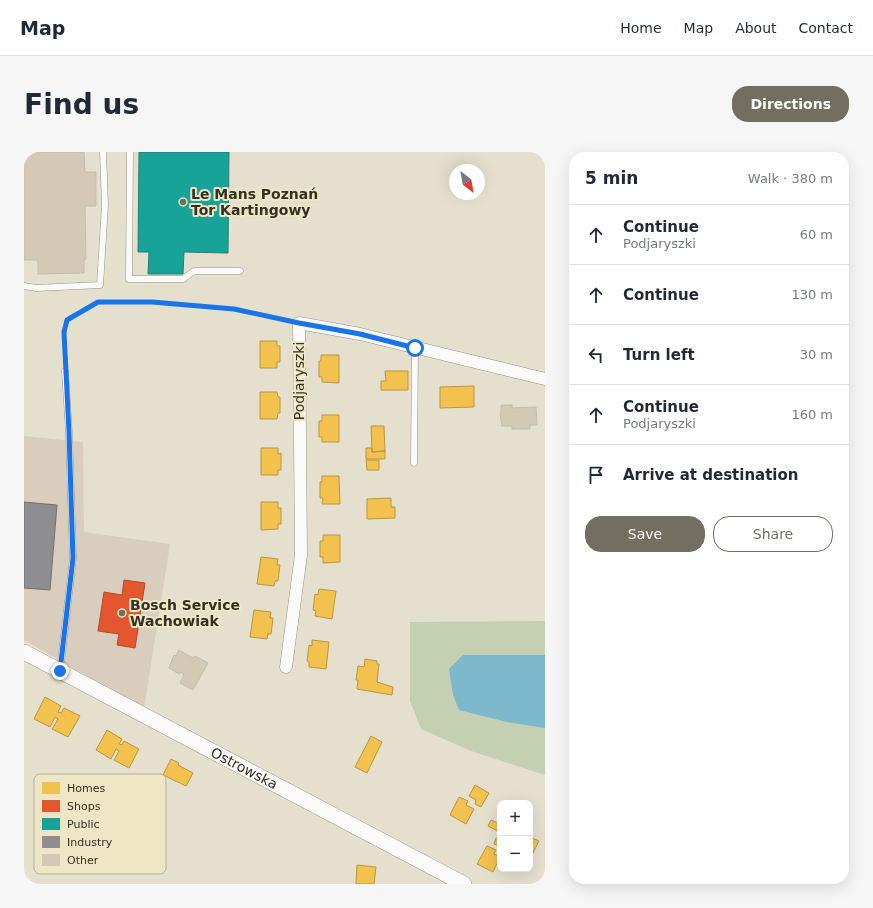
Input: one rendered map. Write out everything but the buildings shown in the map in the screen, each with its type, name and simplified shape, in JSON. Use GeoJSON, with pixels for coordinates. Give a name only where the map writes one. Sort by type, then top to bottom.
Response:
{"type":"FeatureCollection","features":[{"type":"Feature","properties":{"kind":"street","name":"Podjaryszki"},"geometry":{"type":"LineString","coordinates":[[286,667],[301,555],[299,323],[360,334],[545,379]]}},
{"type":"Feature","properties":{"kind":"street","name":"Ostrowska"},"geometry":{"type":"LineString","coordinates":[[24,652],[464,884]]}},
{"type":"Feature","properties":{"kind":"lane"},"geometry":{"type":"LineString","coordinates":[[24,286],[36,288],[100,285],[105,206],[103,152]]}},
{"type":"Feature","properties":{"kind":"lane"},"geometry":{"type":"LineString","coordinates":[[130,152],[129,278],[183,279],[194,271],[240,271]]}},
{"type":"Feature","properties":{"kind":"lane"},"geometry":{"type":"LineString","coordinates":[[414,463],[415,348]]}},
{"type":"Feature","properties":{"kind":"lane"},"geometry":{"type":"LineString","coordinates":[[60,671],[73,558],[69,432],[65,371]]}},
{"type":"Feature","properties":{"kind":"path"},"geometry":{"type":"LineString","coordinates":[[65,371],[64,332],[67,320],[98,302],[152,302],[234,309],[299,323]]}},
{"type":"Feature","properties":{"kind":"shaded area"},"geometry":{"type":"Polygon","coordinates":[[[24,436],[83,442],[84,532],[170,544],[144,709],[24,640],[24,436]]]}},
{"type":"Feature","properties":{"kind":"green space"},"geometry":{"type":"Polygon","coordinates":[[[545,621],[545,775],[471,751],[421,729],[410,701],[410,622],[545,621]]]}},
{"type":"Feature","properties":{"kind":"water"},"geometry":{"type":"Polygon","coordinates":[[[463,655],[545,655],[545,728],[507,722],[459,710],[453,695],[449,669],[463,655]]]}},
{"type":"Feature","properties":{"kind":"place","name":"Le Mans Poznań Tor Kartingowy"},"geometry":{"type":"Point","coordinates":[183,202]}},
{"type":"Feature","properties":{"kind":"place","name":"Bosch Service Wachowiak"},"geometry":{"type":"Point","coordinates":[122,613]}},
{"type":"Feature","properties":{"kind":"route"},"geometry":{"type":"LineString","coordinates":[[60,671],[73,558],[64,332],[67,320],[98,302],[152,302],[234,309],[360,334],[415,348]]}}]}
